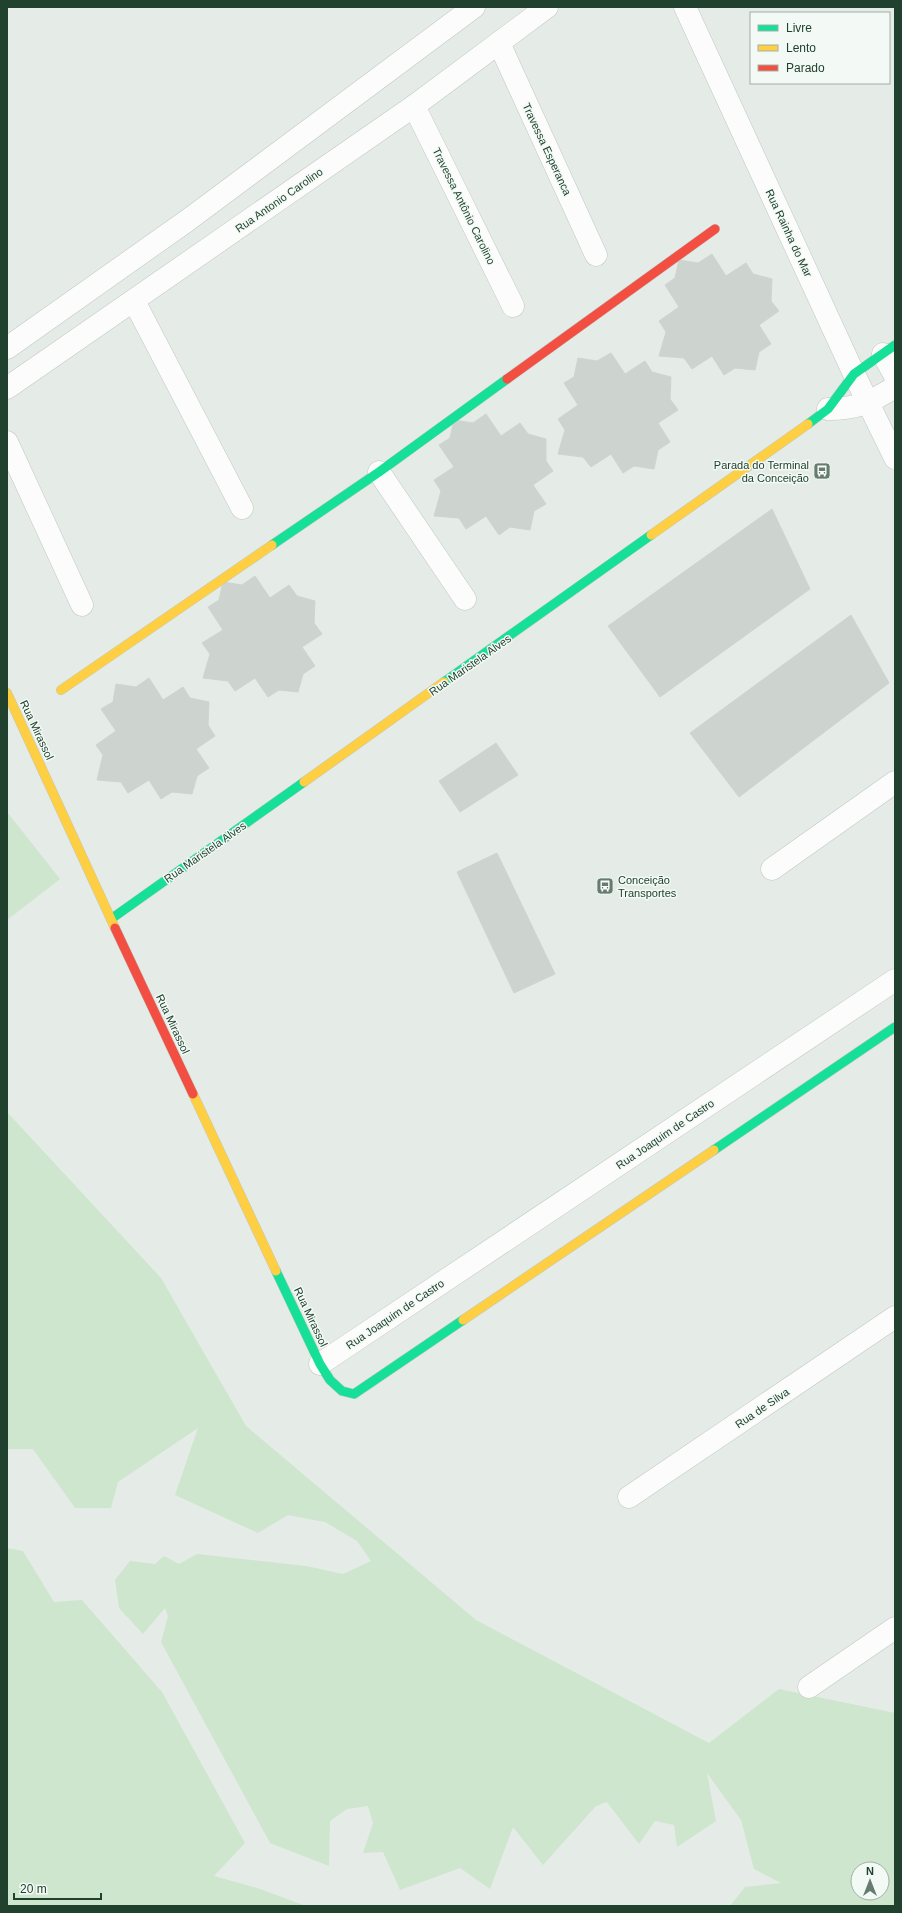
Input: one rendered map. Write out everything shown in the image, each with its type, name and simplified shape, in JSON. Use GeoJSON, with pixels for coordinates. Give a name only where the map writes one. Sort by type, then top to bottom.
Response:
{"type":"FeatureCollection","features":[{"type":"Feature","properties":{"kind":"street"},"geometry":{"type":"LineString","coordinates":[[7,348],[188,220],[474,7]]}},
{"type":"Feature","properties":{"kind":"street","name":"Rua Antonio Carolino"},"geometry":{"type":"LineString","coordinates":[[7,388],[414,106],[547,7]]}},
{"type":"Feature","properties":{"kind":"street","name":"Rua Rainha do Mar"},"geometry":{"type":"LineString","coordinates":[[685,7],[854,374],[895,458]]}},
{"type":"Feature","properties":{"kind":"street","name":"Travessa Esperanca"},"geometry":{"type":"LineString","coordinates":[[499,43],[596,255]]}},
{"type":"Feature","properties":{"kind":"street","name":"Travessa Antônio Carolino"},"geometry":{"type":"LineString","coordinates":[[414,106],[513,306]]}},
{"type":"Feature","properties":{"kind":"street"},"geometry":{"type":"LineString","coordinates":[[188,220],[208,249]]}},
{"type":"Feature","properties":{"kind":"street"},"geometry":{"type":"LineString","coordinates":[[61,690],[379,472],[715,229]]}},
{"type":"Feature","properties":{"kind":"street"},"geometry":{"type":"LineString","coordinates":[[134,301],[242,508]]}},
{"type":"Feature","properties":{"kind":"street"},"geometry":{"type":"LineString","coordinates":[[889,349],[895,376]]}},
{"type":"Feature","properties":{"kind":"street","name":"Rua Maristela Alves"},"geometry":{"type":"LineString","coordinates":[[111,919],[828,409],[854,374],[889,349]]}},
{"type":"Feature","properties":{"kind":"street"},"geometry":{"type":"LineString","coordinates":[[828,409],[850,408],[869,403],[895,387]]}},
{"type":"Feature","properties":{"kind":"street"},"geometry":{"type":"LineString","coordinates":[[7,442],[82,605]]}},
{"type":"Feature","properties":{"kind":"street"},"geometry":{"type":"LineString","coordinates":[[379,472],[465,599]]}},
{"type":"Feature","properties":{"kind":"street","name":"Rua Mirassol"},"geometry":{"type":"LineString","coordinates":[[7,693],[111,919],[320,1364]]}},
{"type":"Feature","properties":{"kind":"street"},"geometry":{"type":"LineString","coordinates":[[772,869],[895,782]]}},
{"type":"Feature","properties":{"kind":"street","name":"Rua Joaquim de Castro"},"geometry":{"type":"LineString","coordinates":[[320,1364],[895,980]]}},
{"type":"Feature","properties":{"kind":"street"},"geometry":{"type":"LineString","coordinates":[[320,1364],[337,1390],[342,1393],[354,1394],[895,1027]]}},
{"type":"Feature","properties":{"kind":"street","name":"Rua de Silva"},"geometry":{"type":"LineString","coordinates":[[629,1498],[895,1317]]}},
{"type":"Feature","properties":{"kind":"street"},"geometry":{"type":"LineString","coordinates":[[809,1687],[895,1628]]}},
{"type":"Feature","properties":{"kind":"green space"},"geometry":{"type":"Polygon","coordinates":[[[7,812],[60,879],[7,920],[7,812]]]}},
{"type":"Feature","properties":{"kind":"green space"},"geometry":{"type":"Polygon","coordinates":[[[7,1112],[161,1278],[246,1426],[476,1620],[709,1743],[779,1689],[895,1713],[895,1906],[730,1906],[745,1887],[781,1883],[754,1869],[741,1820],[707,1773],[716,1821],[677,1847],[674,1825],[655,1821],[639,1844],[607,1802],[596,1806],[543,1865],[513,1827],[490,1889],[460,1868],[400,1890],[383,1852],[363,1853],[373,1823],[368,1806],[347,1809],[330,1821],[329,1866],[270,1843],[161,1642],[168,1616],[165,1608],[143,1634],[119,1608],[115,1580],[130,1561],[155,1564],[164,1556],[179,1564],[197,1554],[306,1566],[343,1574],[371,1561],[357,1541],[325,1522],[288,1515],[258,1533],[175,1495],[198,1428],[118,1482],[111,1508],[75,1508],[33,1449],[7,1449],[7,1112]]]}},
{"type":"Feature","properties":{"kind":"green space"},"geometry":{"type":"Polygon","coordinates":[[[7,1548],[23,1551],[54,1602],[82,1600],[162,1692],[245,1843],[214,1876],[260,1889],[306,1906],[7,1906],[7,1548]]]}},
{"type":"Feature","properties":{"kind":"building"},"geometry":{"type":"Polygon","coordinates":[[[712,254],[726,276],[746,263],[753,274],[772,279],[771,301],[779,311],[759,325],[771,344],[759,352],[755,370],[735,368],[724,375],[712,356],[692,369],[684,358],[659,356],[666,332],[659,321],[679,307],[665,285],[675,278],[679,260],[698,263],[712,254]]]}},
{"type":"Feature","properties":{"kind":"building"},"geometry":{"type":"Polygon","coordinates":[[[611,353],[625,374],[645,361],[652,372],[671,377],[670,399],[678,410],[658,423],[670,442],[658,450],[654,469],[634,466],[623,473],[611,454],[591,467],[583,457],[558,454],[565,430],[558,419],[578,405],[564,383],[574,377],[578,358],[597,361],[611,353]]]}},
{"type":"Feature","properties":{"kind":"building"},"geometry":{"type":"Polygon","coordinates":[[[486,414],[501,436],[520,423],[528,434],[546,439],[546,461],[553,471],[533,485],[546,504],[534,511],[530,530],[510,527],[499,535],[486,516],[466,529],[459,518],[434,516],[441,491],[434,480],[454,467],[439,445],[450,438],[454,420],[473,423],[486,414]]]}},
{"type":"Feature","properties":{"kind":"building"},"geometry":{"type":"Polygon","coordinates":[[[772,509],[810,589],[660,697],[608,626],[772,509]]]}},
{"type":"Feature","properties":{"kind":"building"},"geometry":{"type":"Polygon","coordinates":[[[255,576],[270,598],[289,585],[297,596],[315,601],[314,623],[322,634],[302,647],[315,666],[303,674],[298,692],[279,690],[268,697],[255,678],[235,691],[228,681],[203,678],[210,654],[202,643],[223,630],[208,607],[219,600],[223,582],[242,585],[255,576]]]}},
{"type":"Feature","properties":{"kind":"building"},"geometry":{"type":"Polygon","coordinates":[[[851,615],[889,683],[739,797],[690,733],[851,615]]]}},
{"type":"Feature","properties":{"kind":"building"},"geometry":{"type":"Polygon","coordinates":[[[149,678],[163,700],[183,687],[190,698],[209,702],[208,725],[215,736],[196,749],[209,768],[197,776],[192,794],[172,792],[161,799],[149,780],[128,793],[121,782],[97,780],[103,755],[96,745],[116,731],[101,709],[113,702],[116,684],[136,687],[149,678]]]}},
{"type":"Feature","properties":{"kind":"building"},"geometry":{"type":"Polygon","coordinates":[[[496,743],[518,775],[460,812],[439,781],[496,743]]]}},
{"type":"Feature","properties":{"kind":"building"},"geometry":{"type":"Polygon","coordinates":[[[497,853],[555,974],[514,993],[457,872],[497,853]]]}},
{"type":"Feature","properties":{"kind":"traffic: fast"},"geometry":{"type":"LineString","coordinates":[[808,424],[828,409],[854,374],[895,345]]}},
{"type":"Feature","properties":{"kind":"traffic: fast"},"geometry":{"type":"LineString","coordinates":[[272,545],[379,472],[507,379]]}},
{"type":"Feature","properties":{"kind":"traffic: fast"},"geometry":{"type":"LineString","coordinates":[[444,682],[651,535]]}},
{"type":"Feature","properties":{"kind":"traffic: fast"},"geometry":{"type":"LineString","coordinates":[[111,919],[304,782]]}},
{"type":"Feature","properties":{"kind":"traffic: fast"},"geometry":{"type":"LineString","coordinates":[[714,1150],[895,1027]]}},
{"type":"Feature","properties":{"kind":"traffic: fast"},"geometry":{"type":"LineString","coordinates":[[276,1271],[320,1364],[330,1380],[342,1391],[354,1394],[463,1320]]}},
{"type":"Feature","properties":{"kind":"traffic: slow"},"geometry":{"type":"LineString","coordinates":[[651,535],[808,424]]}},
{"type":"Feature","properties":{"kind":"traffic: slow"},"geometry":{"type":"LineString","coordinates":[[61,690],[272,545]]}},
{"type":"Feature","properties":{"kind":"traffic: slow"},"geometry":{"type":"LineString","coordinates":[[304,782],[444,682]]}},
{"type":"Feature","properties":{"kind":"traffic: slow"},"geometry":{"type":"LineString","coordinates":[[7,693],[115,928]]}},
{"type":"Feature","properties":{"kind":"traffic: slow"},"geometry":{"type":"LineString","coordinates":[[193,1094],[276,1271]]}},
{"type":"Feature","properties":{"kind":"traffic: slow"},"geometry":{"type":"LineString","coordinates":[[463,1320],[714,1150]]}},
{"type":"Feature","properties":{"kind":"traffic: jam"},"geometry":{"type":"LineString","coordinates":[[507,379],[715,229]]}},
{"type":"Feature","properties":{"kind":"traffic: jam"},"geometry":{"type":"LineString","coordinates":[[115,928],[193,1094]]}},
{"type":"Feature","properties":{"kind":"place","name":"Parada do Terminal da Conceição"},"geometry":{"type":"Point","coordinates":[822,471]}},
{"type":"Feature","properties":{"kind":"place","name":"Conceição Transportes"},"geometry":{"type":"Point","coordinates":[605,886]}}]}
